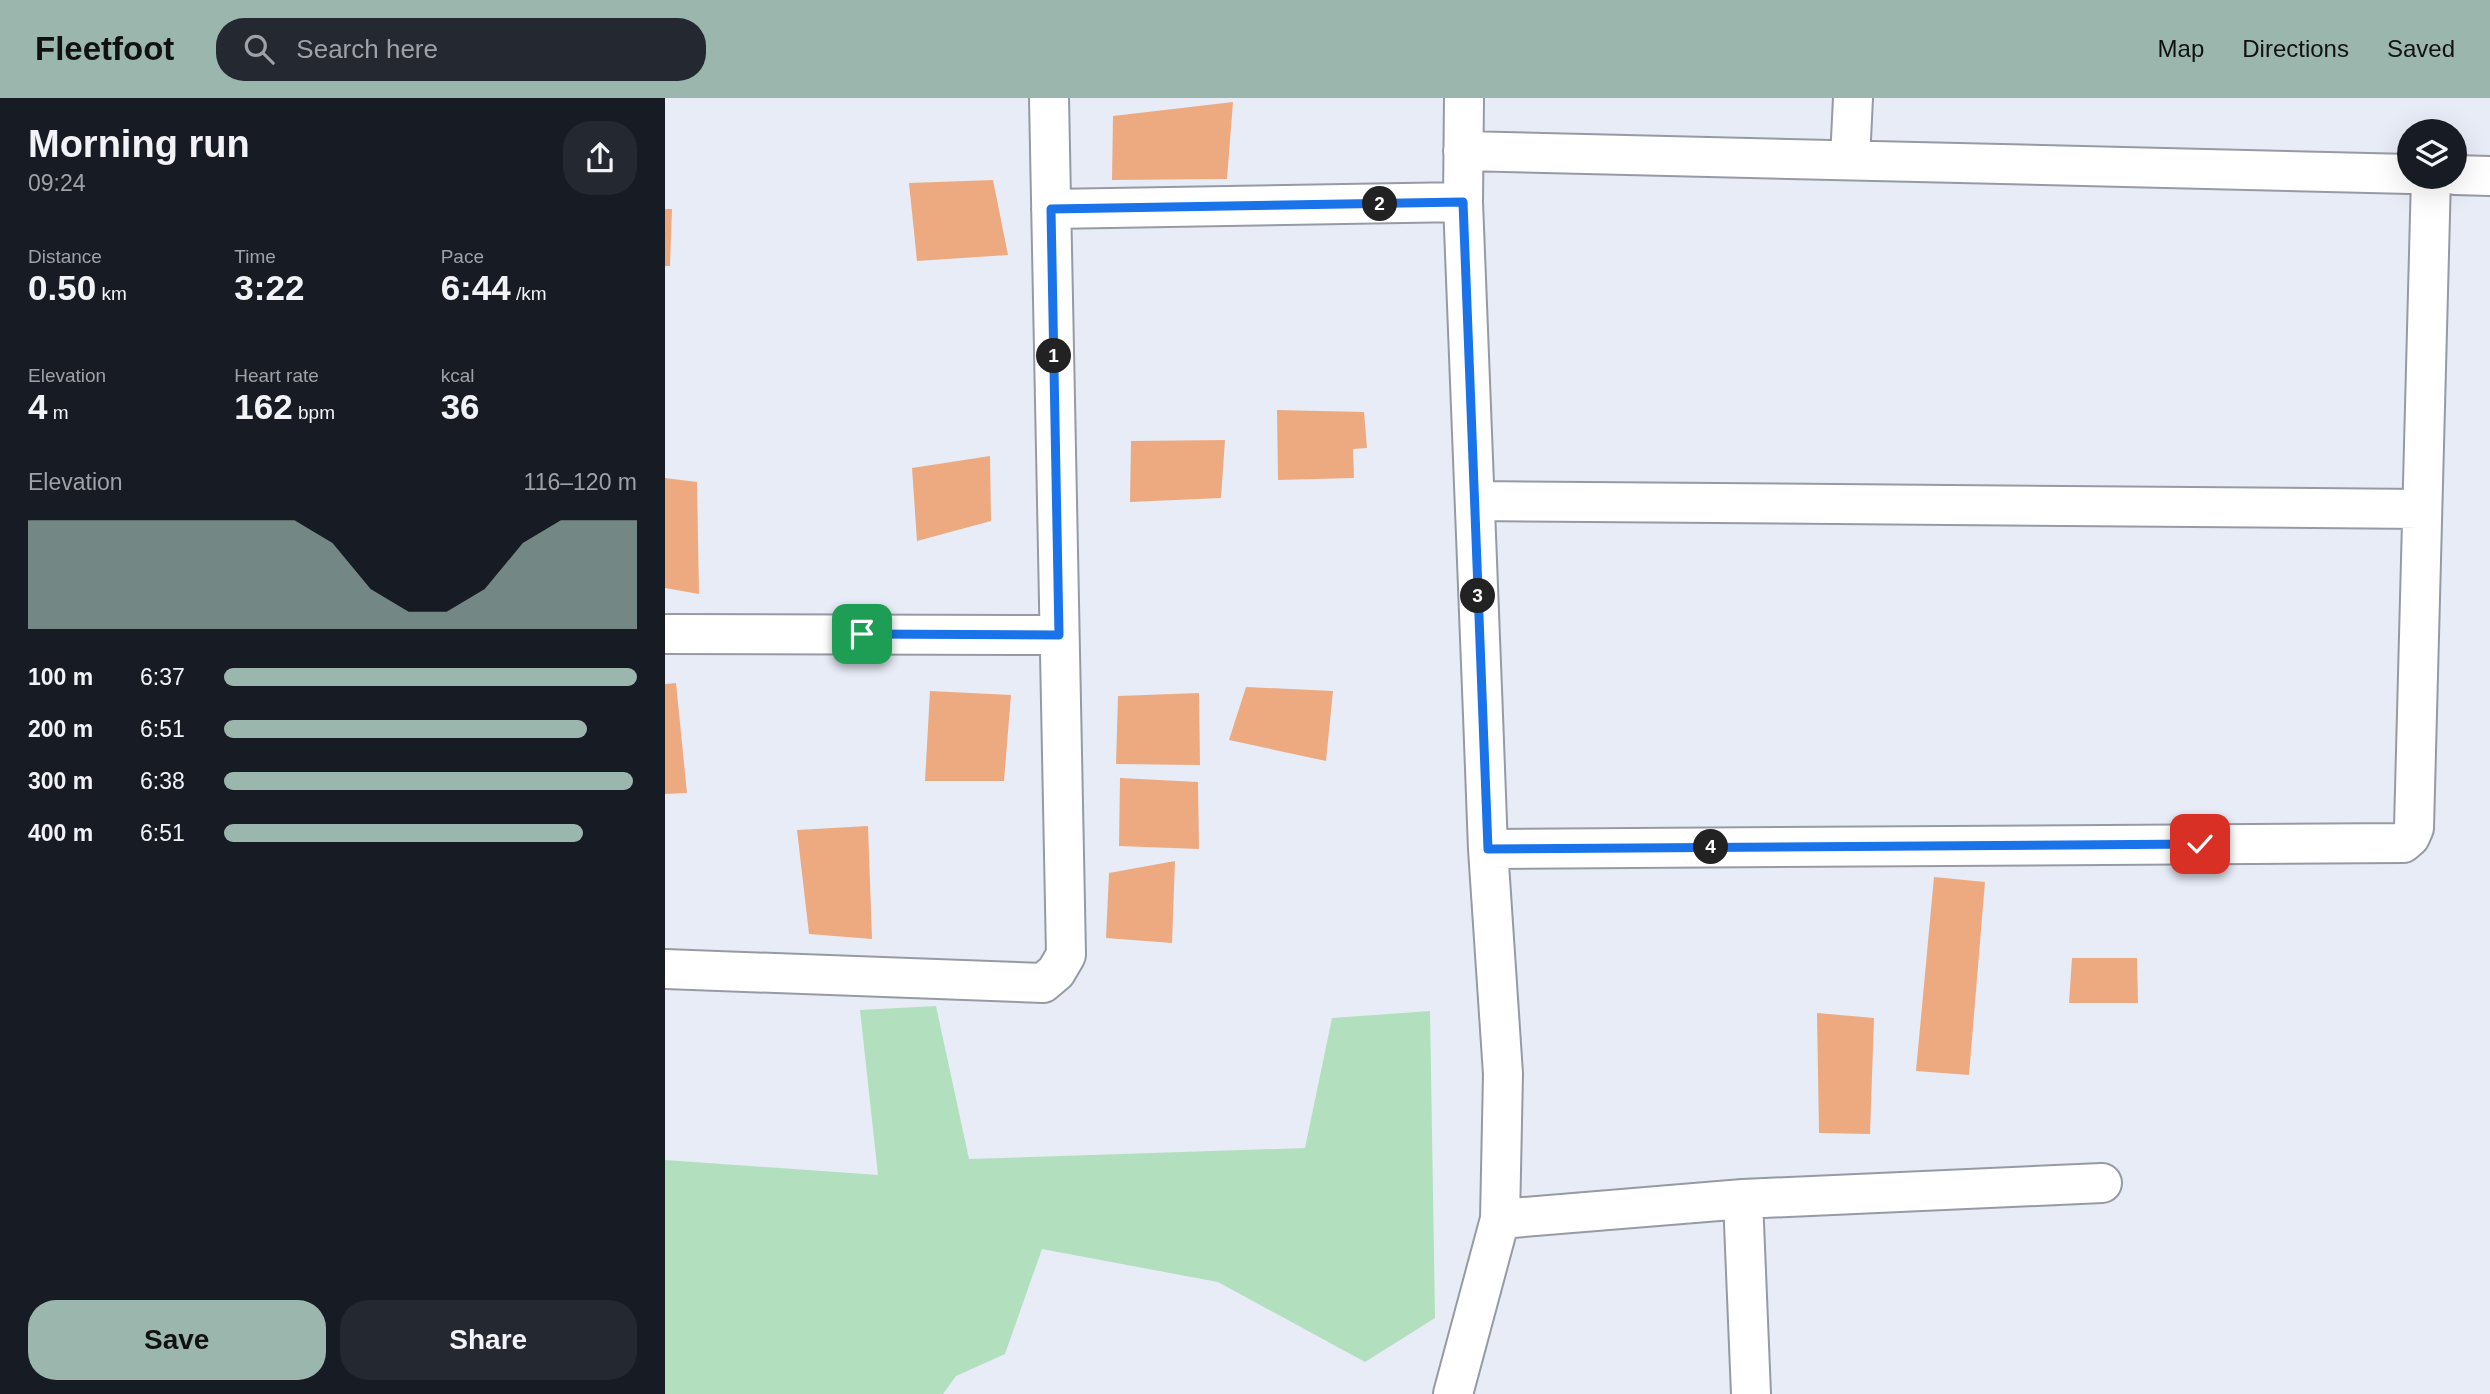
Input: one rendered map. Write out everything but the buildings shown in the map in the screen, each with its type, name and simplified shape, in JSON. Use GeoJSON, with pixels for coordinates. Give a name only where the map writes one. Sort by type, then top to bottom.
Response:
{"type":"FeatureCollection","features":[{"type":"Feature","properties":{"kind":"street"},"geometry":{"type":"LineString","coordinates":[[665,969],[1043,983],[1056,972],[1066,955],[1049,98]]}},
{"type":"Feature","properties":{"kind":"street"},"geometry":{"type":"LineString","coordinates":[[1453,1394],[1500,1219],[1503,1074],[1488,849],[1463,202],[1464,98]]}},
{"type":"Feature","properties":{"kind":"street"},"geometry":{"type":"LineString","coordinates":[[1850,160],[1853,98]]}},
{"type":"Feature","properties":{"kind":"street"},"geometry":{"type":"LineString","coordinates":[[1463,150],[2397,174]]}},
{"type":"Feature","properties":{"kind":"street"},"geometry":{"type":"LineString","coordinates":[[2467,175],[2490,176]]}},
{"type":"Feature","properties":{"kind":"street"},"geometry":{"type":"LineString","coordinates":[[1488,849],[2403,842],[2410,837],[2414,828],[2431,189]]}},
{"type":"Feature","properties":{"kind":"street"},"geometry":{"type":"LineString","coordinates":[[1051,209],[1463,202]]}},
{"type":"Feature","properties":{"kind":"street"},"geometry":{"type":"LineString","coordinates":[[1475,501],[2422,509]]}},
{"type":"Feature","properties":{"kind":"street"},"geometry":{"type":"LineString","coordinates":[[665,634],[1059,635]]}},
{"type":"Feature","properties":{"kind":"street"},"geometry":{"type":"LineString","coordinates":[[1500,1219],[1743,1199],[2102,1183]]}},
{"type":"Feature","properties":{"kind":"street"},"geometry":{"type":"LineString","coordinates":[[1743,1199],[1751,1394]]}},
{"type":"Feature","properties":{"kind":"green space"},"geometry":{"type":"Polygon","coordinates":[[[936,1006],[969,1159],[1305,1148],[1332,1018],[1430,1011],[1435,1318],[1365,1362],[1218,1282],[1042,1249],[1005,1354],[956,1376],[943,1394],[665,1394],[665,1160],[878,1175],[860,1010],[936,1006]]]}},
{"type":"Feature","properties":{"kind":"route"},"geometry":{"type":"LineString","coordinates":[[862,634],[1059,635],[1051,209],[1463,202],[1488,849],[2200,844]]}}]}
